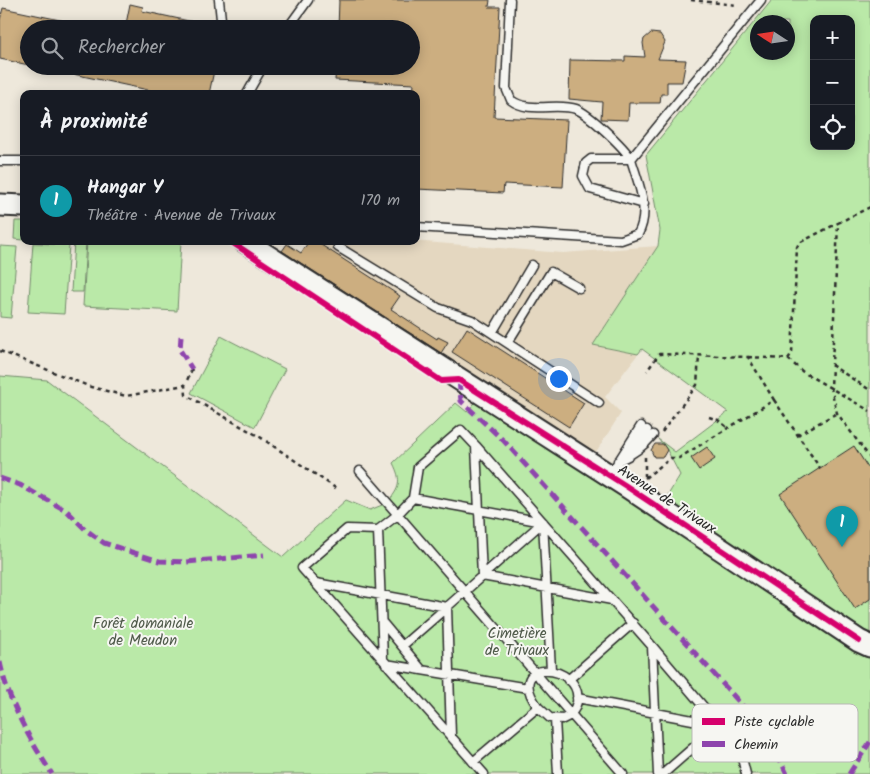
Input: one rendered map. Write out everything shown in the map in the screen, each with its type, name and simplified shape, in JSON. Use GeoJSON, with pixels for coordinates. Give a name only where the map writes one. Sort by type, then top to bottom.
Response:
{"type":"FeatureCollection","features":[{"type":"Feature","properties":{"kind":"main road"},"geometry":{"type":"LineString","coordinates":[[0,205],[20,206]]}},
{"type":"Feature","properties":{"kind":"main road","name":"Avenue de Trivaux"},"geometry":{"type":"LineString","coordinates":[[251,245],[614,468],[866,646]]}},
{"type":"Feature","properties":{"kind":"lane"},"geometry":{"type":"LineString","coordinates":[[219,0],[221,20]]}},
{"type":"Feature","properties":{"kind":"lane"},"geometry":{"type":"LineString","coordinates":[[294,20],[308,0]]}},
{"type":"Feature","properties":{"kind":"lane"},"geometry":{"type":"LineString","coordinates":[[420,227],[621,240],[638,234],[644,223],[644,204],[631,159],[623,146],[576,109],[523,106],[511,100],[506,88],[510,0]]}},
{"type":"Feature","properties":{"kind":"lane"},"geometry":{"type":"LineString","coordinates":[[631,159],[761,0]]}},
{"type":"Feature","properties":{"kind":"lane"},"geometry":{"type":"LineString","coordinates":[[249,90],[258,75]]}},
{"type":"Feature","properties":{"kind":"lane"},"geometry":{"type":"LineString","coordinates":[[631,159],[591,158],[586,163],[583,176],[590,189],[644,204]]}},
{"type":"Feature","properties":{"kind":"lane"},"geometry":{"type":"LineString","coordinates":[[0,161],[20,161]]}},
{"type":"Feature","properties":{"kind":"lane"},"geometry":{"type":"LineString","coordinates":[[338,247],[438,308],[472,320],[599,403]]}},
{"type":"Feature","properties":{"kind":"lane"},"geometry":{"type":"LineString","coordinates":[[492,333],[532,265]]}},
{"type":"Feature","properties":{"kind":"lane"},"geometry":{"type":"LineString","coordinates":[[508,342],[550,272],[579,288]]}},
{"type":"Feature","properties":{"kind":"lane"},"geometry":{"type":"LineString","coordinates":[[484,774],[302,568],[347,529],[378,530],[396,516],[413,498],[418,467],[461,430],[633,623],[701,704]]}},
{"type":"Feature","properties":{"kind":"lane"},"geometry":{"type":"LineString","coordinates":[[614,468],[649,432]]}},
{"type":"Feature","properties":{"kind":"lane"},"geometry":{"type":"LineString","coordinates":[[614,468],[646,443],[649,432]]}},
{"type":"Feature","properties":{"kind":"lane"},"geometry":{"type":"LineString","coordinates":[[476,446],[482,576]]}},
{"type":"Feature","properties":{"kind":"lane"},"geometry":{"type":"LineString","coordinates":[[360,471],[396,516],[623,774]]}},
{"type":"Feature","properties":{"kind":"lane"},"geometry":{"type":"LineString","coordinates":[[413,498],[543,522]]}},
{"type":"Feature","properties":{"kind":"lane"},"geometry":{"type":"LineString","coordinates":[[402,646],[543,522]]}},
{"type":"Feature","properties":{"kind":"lane"},"geometry":{"type":"LineString","coordinates":[[543,522],[551,670]]}},
{"type":"Feature","properties":{"kind":"lane"},"geometry":{"type":"LineString","coordinates":[[378,530],[384,661]]}},
{"type":"Feature","properties":{"kind":"lane"},"geometry":{"type":"LineString","coordinates":[[482,576],[612,600]]}},
{"type":"Feature","properties":{"kind":"lane"},"geometry":{"type":"LineString","coordinates":[[316,583],[447,607]]}},
{"type":"Feature","properties":{"kind":"lane"},"geometry":{"type":"LineString","coordinates":[[447,607],[451,736]]}},
{"type":"Feature","properties":{"kind":"lane"},"geometry":{"type":"LineString","coordinates":[[382,622],[422,670]]}},
{"type":"Feature","properties":{"kind":"lane"},"geometry":{"type":"LineString","coordinates":[[568,680],[633,623]]}},
{"type":"Feature","properties":{"kind":"lane"},"geometry":{"type":"LineString","coordinates":[[652,646],[658,774]]}},
{"type":"Feature","properties":{"kind":"lane"},"geometry":{"type":"LineString","coordinates":[[384,661],[422,670],[528,688]]}},
{"type":"Feature","properties":{"kind":"lane"},"geometry":{"type":"LineString","coordinates":[[551,670],[558,672],[568,680],[577,698],[571,715],[563,720],[554,719],[538,707],[528,688],[530,677],[534,673],[551,670]]}},
{"type":"Feature","properties":{"kind":"lane"},"geometry":{"type":"LineString","coordinates":[[577,698],[692,720]]}},
{"type":"Feature","properties":{"kind":"lane"},"geometry":{"type":"LineString","coordinates":[[473,762],[538,707]]}},
{"type":"Feature","properties":{"kind":"lane"},"geometry":{"type":"LineString","coordinates":[[554,719],[558,774]]}},
{"type":"Feature","properties":{"kind":"lane"},"geometry":{"type":"LineString","coordinates":[[664,774],[692,749]]}},
{"type":"Feature","properties":{"kind":"path"},"geometry":{"type":"LineString","coordinates":[[691,0],[737,5]]}},
{"type":"Feature","properties":{"kind":"path"},"geometry":{"type":"LineString","coordinates":[[788,359],[792,353],[797,247],[799,243],[870,207]]}},
{"type":"Feature","properties":{"kind":"path"},"geometry":{"type":"LineString","coordinates":[[838,223],[831,388],[837,413],[870,458]]}},
{"type":"Feature","properties":{"kind":"path"},"geometry":{"type":"LineString","coordinates":[[0,351],[91,387],[126,396],[185,384]]}},
{"type":"Feature","properties":{"kind":"path"},"geometry":{"type":"LineString","coordinates":[[647,371],[659,354],[788,359],[803,372],[870,411]]}},
{"type":"Feature","properties":{"kind":"path"},"geometry":{"type":"LineString","coordinates":[[649,432],[697,385],[699,356]]}},
{"type":"Feature","properties":{"kind":"path"},"geometry":{"type":"LineString","coordinates":[[748,357],[774,400],[820,468]]}},
{"type":"Feature","properties":{"kind":"path"},"geometry":{"type":"LineString","coordinates":[[832,366],[870,390]]}},
{"type":"Feature","properties":{"kind":"path"},"geometry":{"type":"LineString","coordinates":[[192,370],[185,384],[186,395],[260,437],[337,489]]}},
{"type":"Feature","properties":{"kind":"path"},"geometry":{"type":"LineString","coordinates":[[647,453],[644,460],[646,478],[671,458],[679,458],[774,400]]}},
{"type":"Feature","properties":{"kind":"path"},"geometry":{"type":"LineString","coordinates":[[797,435],[837,413]]}},
{"type":"Feature","properties":{"kind":"path"},"geometry":{"type":"LineString","coordinates":[[709,417],[718,420],[728,428]]}},
{"type":"Feature","properties":{"kind":"shaded area"},"geometry":{"type":"Polygon","coordinates":[[[420,242],[563,253],[658,246],[593,345],[638,354],[605,397],[621,413],[594,455],[281,254],[286,245],[302,253],[307,245],[420,245],[420,242]]]}},
{"type":"Feature","properties":{"kind":"green space"},"geometry":{"type":"Polygon","coordinates":[[[772,0],[870,0],[870,634],[665,500],[680,475],[667,450],[658,439],[675,452],[728,412],[642,349],[638,354],[593,345],[658,246],[660,230],[646,155],[750,27],[750,60],[795,60],[795,15],[760,15],[772,0]]]}},
{"type":"Feature","properties":{"kind":"green space"},"geometry":{"type":"Polygon","coordinates":[[[15,221],[20,221],[20,240],[14,239],[15,221]]]}},
{"type":"Feature","properties":{"kind":"green space"},"geometry":{"type":"Polygon","coordinates":[[[33,245],[69,245],[64,314],[28,312],[33,245]]]}},
{"type":"Feature","properties":{"kind":"green space"},"geometry":{"type":"Polygon","coordinates":[[[74,245],[86,245],[83,292],[71,292],[74,245]]]}},
{"type":"Feature","properties":{"kind":"green space"},"geometry":{"type":"Polygon","coordinates":[[[87,245],[181,245],[177,311],[83,306],[87,245]]]}},
{"type":"Feature","properties":{"kind":"green space"},"geometry":{"type":"Polygon","coordinates":[[[0,246],[17,247],[11,318],[0,317],[0,246]]]}},
{"type":"Feature","properties":{"kind":"green space"},"geometry":{"type":"Polygon","coordinates":[[[221,336],[285,369],[255,427],[191,393],[221,336]]]}},
{"type":"Feature","properties":{"kind":"green space"},"geometry":{"type":"Polygon","coordinates":[[[0,376],[47,380],[283,557],[346,500],[370,510],[387,503],[395,493],[398,484],[398,475],[393,463],[456,403],[467,412],[479,398],[870,639],[870,774],[0,774],[0,376]]]}},
{"type":"Feature","properties":{"kind":"building"},"geometry":{"type":"Polygon","coordinates":[[[339,0],[490,0],[489,7],[500,7],[494,117],[567,120],[563,187],[504,184],[503,193],[420,189],[420,90],[413,90],[414,84],[335,80],[335,75],[420,75],[420,20],[338,20],[339,0]]]}},
{"type":"Feature","properties":{"kind":"building"},"geometry":{"type":"Polygon","coordinates":[[[130,4],[143,7],[142,11],[184,20],[127,20],[130,4]]]}},
{"type":"Feature","properties":{"kind":"building"},"geometry":{"type":"Polygon","coordinates":[[[3,8],[60,20],[20,20],[20,63],[0,59],[0,20],[3,8]]]}},
{"type":"Feature","properties":{"kind":"building"},"geometry":{"type":"Polygon","coordinates":[[[651,33],[660,34],[665,42],[658,59],[686,60],[682,82],[667,82],[667,94],[661,94],[660,103],[629,103],[628,120],[601,119],[602,102],[569,99],[570,60],[625,61],[625,56],[645,57],[644,39],[651,33]]]}},
{"type":"Feature","properties":{"kind":"building"},"geometry":{"type":"Polygon","coordinates":[[[78,75],[213,75],[210,90],[148,90],[78,75]]]}},
{"type":"Feature","properties":{"kind":"building"},"geometry":{"type":"Polygon","coordinates":[[[286,245],[289,245],[301,253],[306,245],[321,245],[400,296],[391,309],[437,339],[438,337],[448,342],[441,353],[282,251],[286,245]]]}},
{"type":"Feature","properties":{"kind":"building"},"geometry":{"type":"Polygon","coordinates":[[[467,328],[584,403],[569,427],[452,352],[467,328]]]}},
{"type":"Feature","properties":{"kind":"building"},"geometry":{"type":"Polygon","coordinates":[[[655,444],[663,444],[667,450],[663,457],[654,457],[651,450],[655,444]]]}},
{"type":"Feature","properties":{"kind":"building"},"geometry":{"type":"Polygon","coordinates":[[[854,446],[870,471],[870,599],[855,609],[780,494],[854,446]]]}},
{"type":"Feature","properties":{"kind":"building"},"geometry":{"type":"Polygon","coordinates":[[[707,447],[715,459],[699,470],[691,458],[707,447]]]}},
{"type":"Feature","properties":{"kind":"marked path"},"geometry":{"type":"LineString","coordinates":[[181,336],[180,350],[192,369]]}},
{"type":"Feature","properties":{"kind":"marked path"},"geometry":{"type":"LineString","coordinates":[[459,380],[461,401],[504,441],[741,704]]}},
{"type":"Feature","properties":{"kind":"marked path"},"geometry":{"type":"LineString","coordinates":[[0,478],[20,485],[67,511],[86,530],[104,543],[159,561],[186,562],[264,555]]}},
{"type":"Feature","properties":{"kind":"marked path"},"geometry":{"type":"LineString","coordinates":[[0,662],[14,706],[52,774]]}},
{"type":"Feature","properties":{"kind":"marked path"},"geometry":{"type":"LineString","coordinates":[[858,760],[870,742]]}},
{"type":"Feature","properties":{"kind":"marked path"},"geometry":{"type":"LineString","coordinates":[[781,762],[787,774]]}},
{"type":"Feature","properties":{"kind":"marked path"},"geometry":{"type":"LineString","coordinates":[[849,774],[857,762]]}},
{"type":"Feature","properties":{"kind":"cycle path"},"geometry":{"type":"LineString","coordinates":[[236,245],[441,381],[459,380],[626,486],[859,641]]}},
{"type":"Feature","properties":{"kind":"place","name":"Hangar Y"},"geometry":{"type":"Point","coordinates":[842,547]}},
{"type":"Feature","properties":{"kind":"park label","name":"Forêt domaniale de Meudon"},"geometry":{"type":"Point","coordinates":[143,632]}},
{"type":"Feature","properties":{"kind":"park label","name":"Cimetière de Trivaux"},"geometry":{"type":"Point","coordinates":[517,642]}}]}
